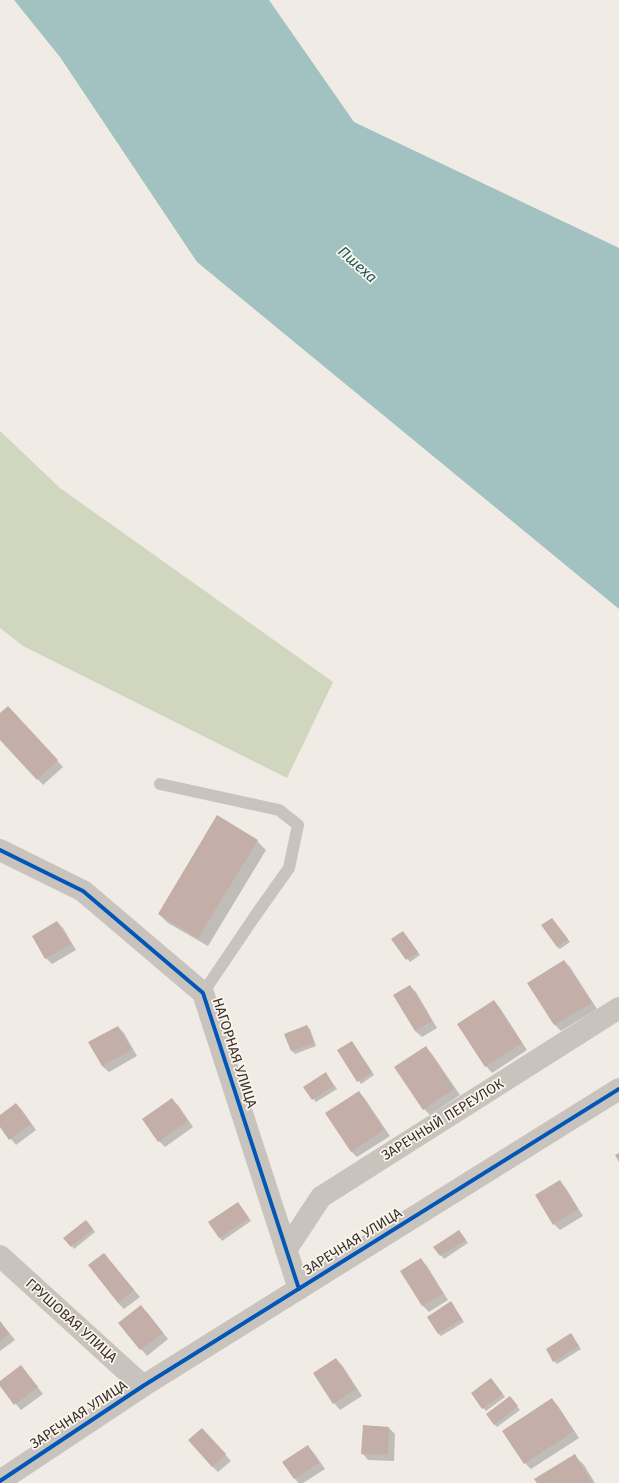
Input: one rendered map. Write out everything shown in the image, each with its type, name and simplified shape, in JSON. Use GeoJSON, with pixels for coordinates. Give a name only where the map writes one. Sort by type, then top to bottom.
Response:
{"type":"FeatureCollection","features":[{"type":"Feature","properties":{"kind":"street","name":"НАГОРНАЯ УЛИЦА"},"geometry":{"type":"LineString","coordinates":[[0,850],[83,891],[203,993],[299,1289]]}},
{"type":"Feature","properties":{"kind":"street","name":"ЗАРЕЧНЫЙ ПЕРЕУЛОК"},"geometry":{"type":"LineString","coordinates":[[286,1250],[321,1197],[619,1008]]}},
{"type":"Feature","properties":{"kind":"street","name":"ЗАРЕЧНАЯ УЛИЦА"},"geometry":{"type":"LineString","coordinates":[[0,1481],[143,1386],[619,1089]]}},
{"type":"Feature","properties":{"kind":"street","name":"ГРУШОВАЯ УЛИЦА"},"geometry":{"type":"LineString","coordinates":[[0,1256],[143,1386]]}},
{"type":"Feature","properties":{"kind":"lane"},"geometry":{"type":"LineString","coordinates":[[160,784],[279,810],[298,825],[289,868],[203,993]]}},
{"type":"Feature","properties":{"kind":"green space"},"geometry":{"type":"Polygon","coordinates":[[[0,431],[60,488],[333,682],[287,778],[23,646],[0,628],[0,431]]]}},
{"type":"Feature","properties":{"kind":"water","name":"Пшеха"},"geometry":{"type":"Polygon","coordinates":[[[14,0],[269,0],[354,122],[619,248],[619,609],[197,262],[60,57],[14,0]]]}},
{"type":"Feature","properties":{"kind":"building"},"geometry":{"type":"Polygon","coordinates":[[[8,706],[58,760],[37,780],[0,740],[0,713],[8,706]]]}},
{"type":"Feature","properties":{"kind":"building"},"geometry":{"type":"Polygon","coordinates":[[[217,815],[258,840],[198,938],[158,914],[217,815]]]}},
{"type":"Feature","properties":{"kind":"building"},"geometry":{"type":"Polygon","coordinates":[[[552,918],[568,939],[557,947],[541,925],[552,918]]]}},
{"type":"Feature","properties":{"kind":"building"},"geometry":{"type":"Polygon","coordinates":[[[57,921],[71,944],[45,959],[32,936],[57,921]]]}},
{"type":"Feature","properties":{"kind":"building"},"geometry":{"type":"Polygon","coordinates":[[[403,931],[418,952],[406,960],[391,939],[403,931]]]}},
{"type":"Feature","properties":{"kind":"building"},"geometry":{"type":"Polygon","coordinates":[[[564,960],[592,1003],[554,1025],[527,983],[564,960]]]}},
{"type":"Feature","properties":{"kind":"building"},"geometry":{"type":"Polygon","coordinates":[[[410,985],[432,1021],[415,1031],[393,995],[410,985]]]}},
{"type":"Feature","properties":{"kind":"building"},"geometry":{"type":"Polygon","coordinates":[[[494,1000],[522,1043],[485,1067],[457,1024],[494,1000]]]}},
{"type":"Feature","properties":{"kind":"building"},"geometry":{"type":"Polygon","coordinates":[[[307,1025],[314,1043],[291,1051],[284,1034],[307,1025]]]}},
{"type":"Feature","properties":{"kind":"building"},"geometry":{"type":"Polygon","coordinates":[[[118,1026],[132,1050],[102,1066],[88,1042],[118,1026]]]}},
{"type":"Feature","properties":{"kind":"building"},"geometry":{"type":"Polygon","coordinates":[[[352,1041],[372,1072],[357,1082],[337,1050],[352,1041]]]}},
{"type":"Feature","properties":{"kind":"building"},"geometry":{"type":"Polygon","coordinates":[[[426,1046],[454,1089],[423,1110],[394,1067],[426,1046]]]}},
{"type":"Feature","properties":{"kind":"building"},"geometry":{"type":"Polygon","coordinates":[[[326,1072],[334,1086],[312,1100],[303,1087],[326,1072]]]}},
{"type":"Feature","properties":{"kind":"building"},"geometry":{"type":"Polygon","coordinates":[[[359,1091],[384,1130],[351,1152],[325,1113],[359,1091]]]}},
{"type":"Feature","properties":{"kind":"building"},"geometry":{"type":"Polygon","coordinates":[[[172,1098],[188,1121],[158,1142],[142,1119],[172,1098]]]}},
{"type":"Feature","properties":{"kind":"building"},"geometry":{"type":"Polygon","coordinates":[[[16,1103],[31,1124],[9,1140],[0,1127],[0,1115],[16,1103]]]}},
{"type":"Feature","properties":{"kind":"building"},"geometry":{"type":"Polygon","coordinates":[[[619,1153],[619,1162],[615,1155],[619,1153]]]}},
{"type":"Feature","properties":{"kind":"building"},"geometry":{"type":"Polygon","coordinates":[[[560,1180],[578,1209],[553,1225],[535,1195],[560,1180]]]}},
{"type":"Feature","properties":{"kind":"building"},"geometry":{"type":"Polygon","coordinates":[[[238,1202],[249,1218],[219,1238],[208,1222],[238,1202]]]}},
{"type":"Feature","properties":{"kind":"building"},"geometry":{"type":"Polygon","coordinates":[[[86,1220],[93,1229],[71,1247],[63,1238],[86,1220]]]}},
{"type":"Feature","properties":{"kind":"building"},"geometry":{"type":"Polygon","coordinates":[[[459,1230],[466,1240],[440,1256],[433,1247],[459,1230]]]}},
{"type":"Feature","properties":{"kind":"building"},"geometry":{"type":"Polygon","coordinates":[[[104,1253],[134,1290],[118,1303],[88,1265],[104,1253]]]}},
{"type":"Feature","properties":{"kind":"building"},"geometry":{"type":"Polygon","coordinates":[[[421,1258],[443,1294],[422,1306],[400,1271],[421,1258]]]}},
{"type":"Feature","properties":{"kind":"building"},"geometry":{"type":"Polygon","coordinates":[[[451,1301],[462,1319],[438,1334],[427,1317],[451,1301]]]}},
{"type":"Feature","properties":{"kind":"building"},"geometry":{"type":"Polygon","coordinates":[[[141,1305],[163,1333],[140,1350],[118,1323],[141,1305]]]}},
{"type":"Feature","properties":{"kind":"building"},"geometry":{"type":"Polygon","coordinates":[[[0,1321],[9,1334],[0,1341],[0,1321]]]}},
{"type":"Feature","properties":{"kind":"building"},"geometry":{"type":"Polygon","coordinates":[[[571,1333],[579,1346],[553,1362],[546,1349],[571,1333]]]}},
{"type":"Feature","properties":{"kind":"building"},"geometry":{"type":"Polygon","coordinates":[[[336,1358],[356,1389],[333,1404],[313,1373],[336,1358]]]}},
{"type":"Feature","properties":{"kind":"building"},"geometry":{"type":"Polygon","coordinates":[[[21,1365],[38,1387],[14,1405],[0,1386],[0,1381],[21,1365]]]}},
{"type":"Feature","properties":{"kind":"building"},"geometry":{"type":"Polygon","coordinates":[[[491,1378],[503,1394],[482,1409],[471,1393],[491,1378]]]}},
{"type":"Feature","properties":{"kind":"building"},"geometry":{"type":"Polygon","coordinates":[[[510,1396],[518,1406],[494,1425],[486,1414],[510,1396]]]}},
{"type":"Feature","properties":{"kind":"building"},"geometry":{"type":"Polygon","coordinates":[[[552,1398],[574,1431],[524,1464],[502,1431],[552,1398]]]}},
{"type":"Feature","properties":{"kind":"building"},"geometry":{"type":"Polygon","coordinates":[[[363,1425],[389,1427],[388,1455],[361,1454],[363,1425]]]}},
{"type":"Feature","properties":{"kind":"building"},"geometry":{"type":"Polygon","coordinates":[[[202,1428],[226,1454],[212,1467],[188,1440],[202,1428]]]}},
{"type":"Feature","properties":{"kind":"building"},"geometry":{"type":"Polygon","coordinates":[[[308,1445],[319,1463],[294,1479],[282,1462],[308,1445]]]}},
{"type":"Feature","properties":{"kind":"building"},"geometry":{"type":"Polygon","coordinates":[[[575,1454],[592,1483],[537,1483],[534,1479],[575,1454]]]}},
{"type":"Feature","properties":{"kind":"cycle path"},"geometry":{"type":"LineString","coordinates":[[0,850],[83,891],[203,993],[299,1289]]}},
{"type":"Feature","properties":{"kind":"cycle path"},"geometry":{"type":"LineString","coordinates":[[0,1481],[143,1386],[619,1089]]}}]}
